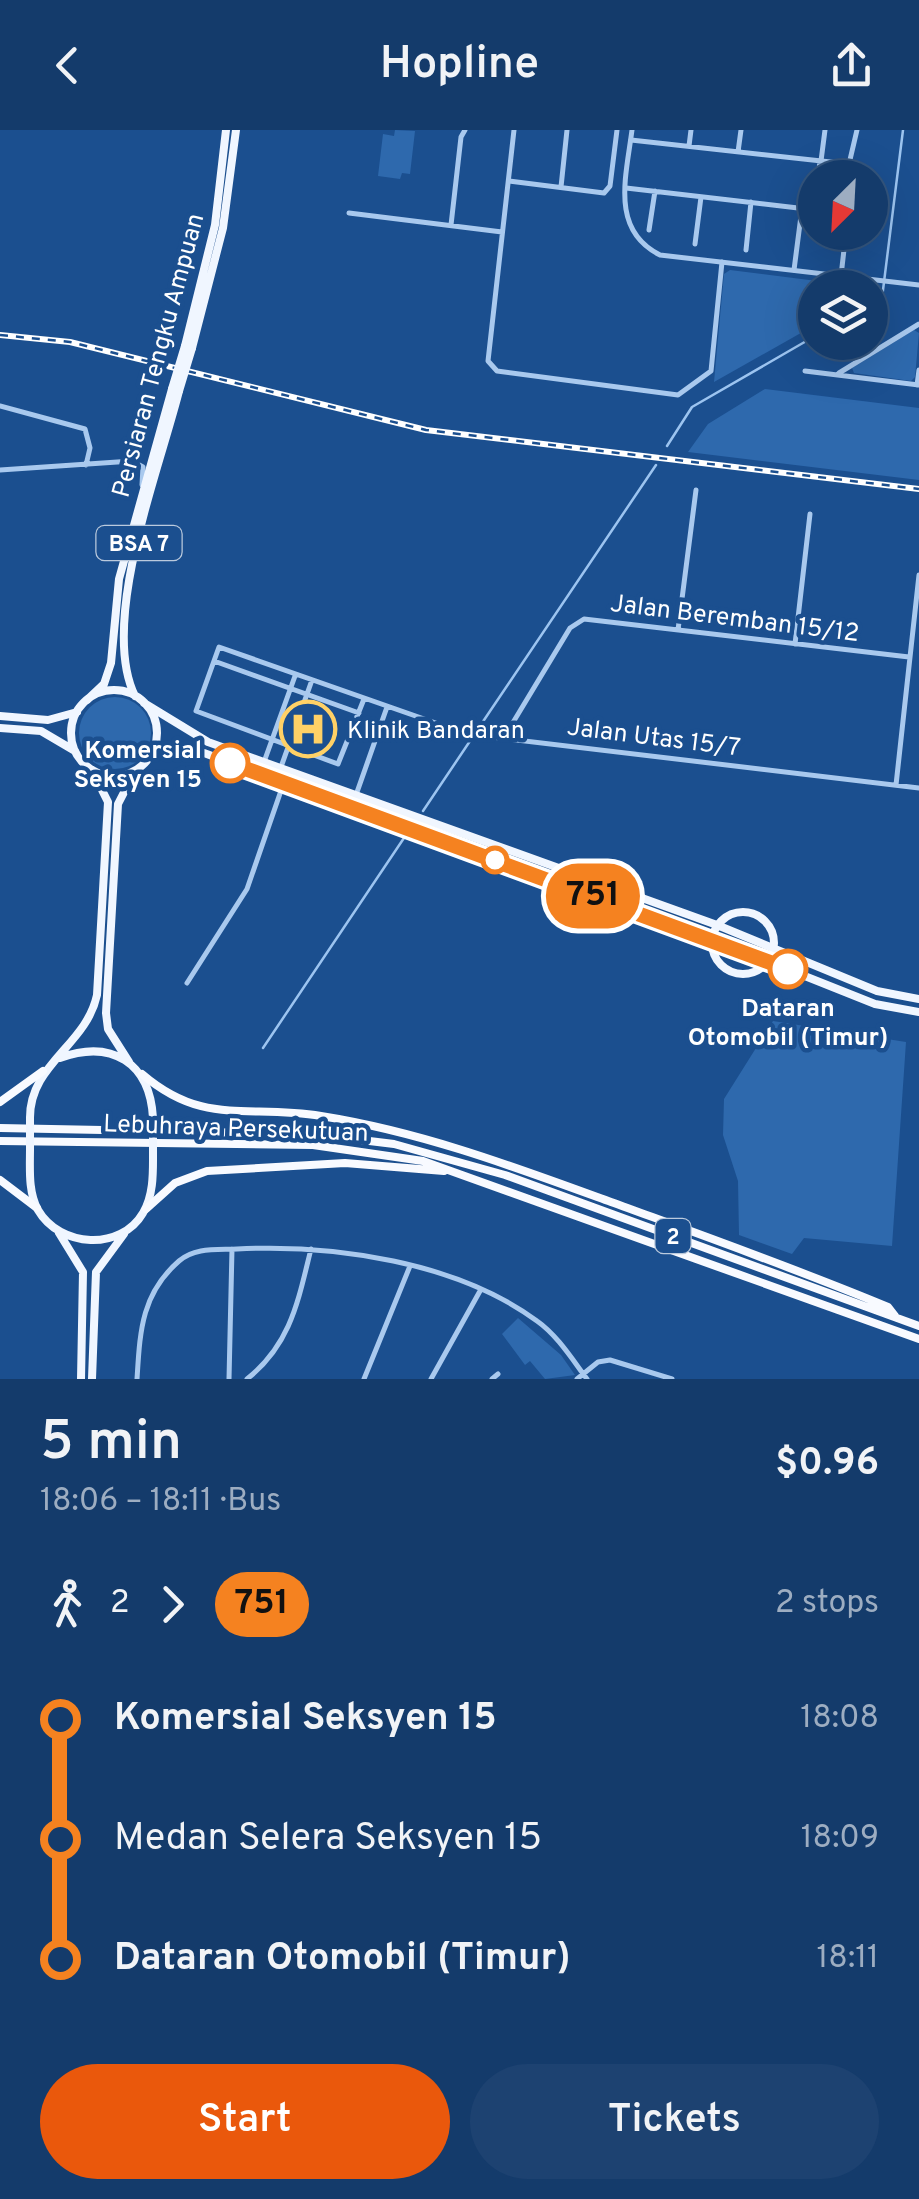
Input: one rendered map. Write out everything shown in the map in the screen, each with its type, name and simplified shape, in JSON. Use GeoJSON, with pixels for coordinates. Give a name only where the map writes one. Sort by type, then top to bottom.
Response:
{"type":"FeatureCollection","features":[{"type":"Feature","properties":{"kind":"highway"},"geometry":{"type":"LineString","coordinates":[[0,1102],[43,1071]]}},
{"type":"Feature","properties":{"kind":"highway"},"geometry":{"type":"LineString","coordinates":[[142,1074],[164,1093],[195,1107],[317,1115],[476,1153],[809,1274],[888,1307],[895,1316]]}},
{"type":"Feature","properties":{"kind":"highway","name":"Lebuhraya Persekutuan"},"geometry":{"type":"LineString","coordinates":[[0,1128],[312,1134],[425,1150],[919,1326]]}},
{"type":"Feature","properties":{"kind":"highway","name":"Lebuhraya Persekutuan"},"geometry":{"type":"LineString","coordinates":[[0,1140],[313,1146],[393,1155],[458,1172],[919,1338]]}},
{"type":"Feature","properties":{"kind":"highway"},"geometry":{"type":"LineString","coordinates":[[425,1150],[476,1153]]}},
{"type":"Feature","properties":{"kind":"highway"},"geometry":{"type":"LineString","coordinates":[[146,1208],[175,1183],[206,1171],[345,1163],[458,1172]]}},
{"type":"Feature","properties":{"kind":"highway"},"geometry":{"type":"LineString","coordinates":[[0,1180],[37,1208]]}},
{"type":"Feature","properties":{"kind":"main road","name":"Persiaran Tengku Ampuan"},"geometry":{"type":"LineString","coordinates":[[188,347],[214,225],[226,130]]}},
{"type":"Feature","properties":{"kind":"main road","name":"Persiaran Tengku Ampuan"},"geometry":{"type":"LineString","coordinates":[[88,700],[108,674],[119,579],[223,228],[236,130]]}},
{"type":"Feature","properties":{"kind":"main road","name":"Persiaran Tengku Ampuan"},"geometry":{"type":"LineString","coordinates":[[135,696],[122,664],[126,598],[175,390]]}},
{"type":"Feature","properties":{"kind":"main road"},"geometry":{"type":"LineString","coordinates":[[75,751],[71,738],[77,712],[88,700],[116,690],[135,696],[208,742],[717,925],[877,991],[919,998]]}},
{"type":"Feature","properties":{"kind":"main road"},"geometry":{"type":"LineString","coordinates":[[144,703],[157,733],[152,754]]}},
{"type":"Feature","properties":{"kind":"main road"},"geometry":{"type":"LineString","coordinates":[[0,716],[48,720],[77,712]]}},
{"type":"Feature","properties":{"kind":"main road"},"geometry":{"type":"LineString","coordinates":[[0,728],[41,731],[75,751],[92,770],[108,802],[97,995],[87,1026],[43,1071],[32,1097],[30,1120],[37,1208],[83,1272],[82,1379]]}},
{"type":"Feature","properties":{"kind":"main road"},"geometry":{"type":"LineString","coordinates":[[92,770],[121,776],[135,770],[152,754],[178,746],[712,939],[875,1004],[919,1012]]}},
{"type":"Feature","properties":{"kind":"main road"},"geometry":{"type":"LineString","coordinates":[[92,1379],[96,1272],[146,1208],[153,1152],[150,1089],[108,1029],[106,1012],[118,804],[135,770]]}},
{"type":"Feature","properties":{"kind":"main road"},"geometry":{"type":"LineString","coordinates":[[734,913],[754,914],[770,928],[774,948],[768,961],[752,973],[733,972],[716,960],[712,939],[717,925],[734,913]]}},
{"type":"Feature","properties":{"kind":"main road"},"geometry":{"type":"LineString","coordinates":[[56,1059],[92,1051],[129,1062]]}},
{"type":"Feature","properties":{"kind":"main road"},"geometry":{"type":"LineString","coordinates":[[56,1230],[92,1241],[131,1228]]}},
{"type":"Feature","properties":{"kind":"street"},"geometry":{"type":"LineString","coordinates":[[451,226],[465,130]]}},
{"type":"Feature","properties":{"kind":"street"},"geometry":{"type":"LineString","coordinates":[[514,130],[488,361],[499,372],[678,396],[711,371],[722,262]]}},
{"type":"Feature","properties":{"kind":"street"},"geometry":{"type":"LineString","coordinates":[[560,188],[567,130]]}},
{"type":"Feature","properties":{"kind":"street"},"geometry":{"type":"LineString","coordinates":[[508,181],[604,193],[609,189],[616,130]]}},
{"type":"Feature","properties":{"kind":"street"},"geometry":{"type":"LineString","coordinates":[[632,130],[626,188],[628,222],[645,247],[660,255],[798,271]]}},
{"type":"Feature","properties":{"kind":"street"},"geometry":{"type":"LineString","coordinates":[[689,146],[691,130]]}},
{"type":"Feature","properties":{"kind":"street"},"geometry":{"type":"LineString","coordinates":[[738,152],[741,130]]}},
{"type":"Feature","properties":{"kind":"street"},"geometry":{"type":"LineString","coordinates":[[820,160],[826,130]]}},
{"type":"Feature","properties":{"kind":"street"},"geometry":{"type":"LineString","coordinates":[[852,160],[857,130]]}},
{"type":"Feature","properties":{"kind":"street"},"geometry":{"type":"LineString","coordinates":[[631,140],[811,160]]}},
{"type":"Feature","properties":{"kind":"street"},"geometry":{"type":"LineString","coordinates":[[626,188],[798,208]]}},
{"type":"Feature","properties":{"kind":"street"},"geometry":{"type":"LineString","coordinates":[[649,230],[654,191]]}},
{"type":"Feature","properties":{"kind":"street"},"geometry":{"type":"LineString","coordinates":[[696,244],[701,196]]}},
{"type":"Feature","properties":{"kind":"street"},"geometry":{"type":"LineString","coordinates":[[746,250],[752,202]]}},
{"type":"Feature","properties":{"kind":"street"},"geometry":{"type":"LineString","coordinates":[[349,213],[502,232]]}},
{"type":"Feature","properties":{"kind":"street"},"geometry":{"type":"LineString","coordinates":[[794,270],[798,239]]}},
{"type":"Feature","properties":{"kind":"street"},"geometry":{"type":"LineString","coordinates":[[888,281],[919,285]]}},
{"type":"Feature","properties":{"kind":"street"},"geometry":{"type":"LineString","coordinates":[[836,374],[919,324]]}},
{"type":"Feature","properties":{"kind":"street"},"geometry":{"type":"LineString","coordinates":[[805,371],[918,385],[919,370]]}},
{"type":"Feature","properties":{"kind":"street"},"geometry":{"type":"LineString","coordinates":[[0,406],[84,429],[90,448],[86,465]]}},
{"type":"Feature","properties":{"kind":"street"},"geometry":{"type":"LineString","coordinates":[[0,470],[137,462],[143,467],[141,498]]}},
{"type":"Feature","properties":{"kind":"street"},"geometry":{"type":"LineString","coordinates":[[678,630],[696,490]]}},
{"type":"Feature","properties":{"kind":"street"},"geometry":{"type":"LineString","coordinates":[[796,644],[810,514]]}},
{"type":"Feature","properties":{"kind":"street"},"geometry":{"type":"LineString","coordinates":[[896,785],[919,575]]}},
{"type":"Feature","properties":{"kind":"street","name":"Jalan Beremban 15/12"},"geometry":{"type":"LineString","coordinates":[[502,739],[578,621],[909,657]]}},
{"type":"Feature","properties":{"kind":"street","name":"Jalan Utas 15/7"},"geometry":{"type":"LineString","coordinates":[[214,661],[220,647],[467,734],[919,788]]}},
{"type":"Feature","properties":{"kind":"street"},"geometry":{"type":"LineString","coordinates":[[359,713],[214,661],[196,711],[341,764],[364,699]]}},
{"type":"Feature","properties":{"kind":"street"},"geometry":{"type":"LineString","coordinates":[[264,762],[296,674]]}},
{"type":"Feature","properties":{"kind":"street"},"geometry":{"type":"LineString","coordinates":[[281,768],[312,680]]}},
{"type":"Feature","properties":{"kind":"street"},"geometry":{"type":"LineString","coordinates":[[356,795],[387,707]]}},
{"type":"Feature","properties":{"kind":"street"},"geometry":{"type":"LineString","coordinates":[[187,983],[247,889],[252,865],[284,782]]}},
{"type":"Feature","properties":{"kind":"street"},"geometry":{"type":"LineString","coordinates":[[229,1379],[232,1249]]}},
{"type":"Feature","properties":{"kind":"street"},"geometry":{"type":"LineString","coordinates":[[138,1379],[141,1322],[153,1289],[192,1253],[232,1249],[373,1254],[480,1291],[536,1320],[582,1378],[598,1362],[610,1360],[672,1379]]}},
{"type":"Feature","properties":{"kind":"street"},"geometry":{"type":"LineString","coordinates":[[247,1379],[268,1360],[290,1328],[312,1250]]}},
{"type":"Feature","properties":{"kind":"street"},"geometry":{"type":"LineString","coordinates":[[364,1379],[410,1266]]}},
{"type":"Feature","properties":{"kind":"street"},"geometry":{"type":"LineString","coordinates":[[430,1379],[480,1291]]}},
{"type":"Feature","properties":{"kind":"shaded area"},"geometry":{"type":"Polygon","coordinates":[[[395,130],[415,131],[410,174],[402,173],[400,179],[378,176],[383,134],[394,136],[395,130]]]}},
{"type":"Feature","properties":{"kind":"shaded area"},"geometry":{"type":"Polygon","coordinates":[[[730,270],[798,279],[798,335],[714,382],[724,274],[730,270]]]}},
{"type":"Feature","properties":{"kind":"shaded area"},"geometry":{"type":"Polygon","coordinates":[[[914,330],[919,333],[915,377],[911,381],[854,373],[852,368],[865,360],[888,360],[888,346],[914,330]]]}},
{"type":"Feature","properties":{"kind":"shaded area"},"geometry":{"type":"Polygon","coordinates":[[[765,389],[919,408],[919,480],[688,452],[708,424],[765,389]]]}},
{"type":"Feature","properties":{"kind":"shaded area"},"geometry":{"type":"Polygon","coordinates":[[[115,697],[140,708],[151,733],[140,758],[115,769],[90,758],[79,733],[90,708],[115,697]]]}},
{"type":"Feature","properties":{"kind":"shaded area"},"geometry":{"type":"Polygon","coordinates":[[[773,1021],[906,1042],[892,1246],[804,1238],[792,1254],[739,1235],[738,1181],[723,1135],[724,1099],[773,1021]]]}},
{"type":"Feature","properties":{"kind":"shaded area"},"geometry":{"type":"Polygon","coordinates":[[[518,1318],[561,1355],[575,1375],[545,1379],[530,1361],[525,1365],[502,1334],[518,1318]]]}},
{"type":"Feature","properties":{"kind":"waterway"},"geometry":{"type":"LineString","coordinates":[[886,270],[903,130]]}},
{"type":"Feature","properties":{"kind":"waterway"},"geometry":{"type":"LineString","coordinates":[[667,446],[692,407],[798,346]]}},
{"type":"Feature","properties":{"kind":"waterway"},"geometry":{"type":"LineString","coordinates":[[480,726],[656,465]]}},
{"type":"Feature","properties":{"kind":"waterway"},"geometry":{"type":"LineString","coordinates":[[423,811],[470,741]]}},
{"type":"Feature","properties":{"kind":"waterway"},"geometry":{"type":"LineString","coordinates":[[263,1048],[408,832]]}},
{"type":"Feature","properties":{"kind":"railway"},"geometry":{"type":"LineString","coordinates":[[0,335],[70,342],[426,430],[919,489]]}},
{"type":"Feature","properties":{"kind":"bus line","name":"751"},"geometry":{"type":"LineString","coordinates":[[230,763],[788,969]]}},
{"type":"Feature","properties":{"kind":"place","name":"Klinik Bandaran"},"geometry":{"type":"Point","coordinates":[308,729]}},
{"type":"Feature","properties":{"kind":"place","name":"Komersial Seksyen 15"},"geometry":{"type":"Point","coordinates":[230,763]}},
{"type":"Feature","properties":{"kind":"place","name":"Dataran Otomobil (Timur)"},"geometry":{"type":"Point","coordinates":[788,969]}}]}
